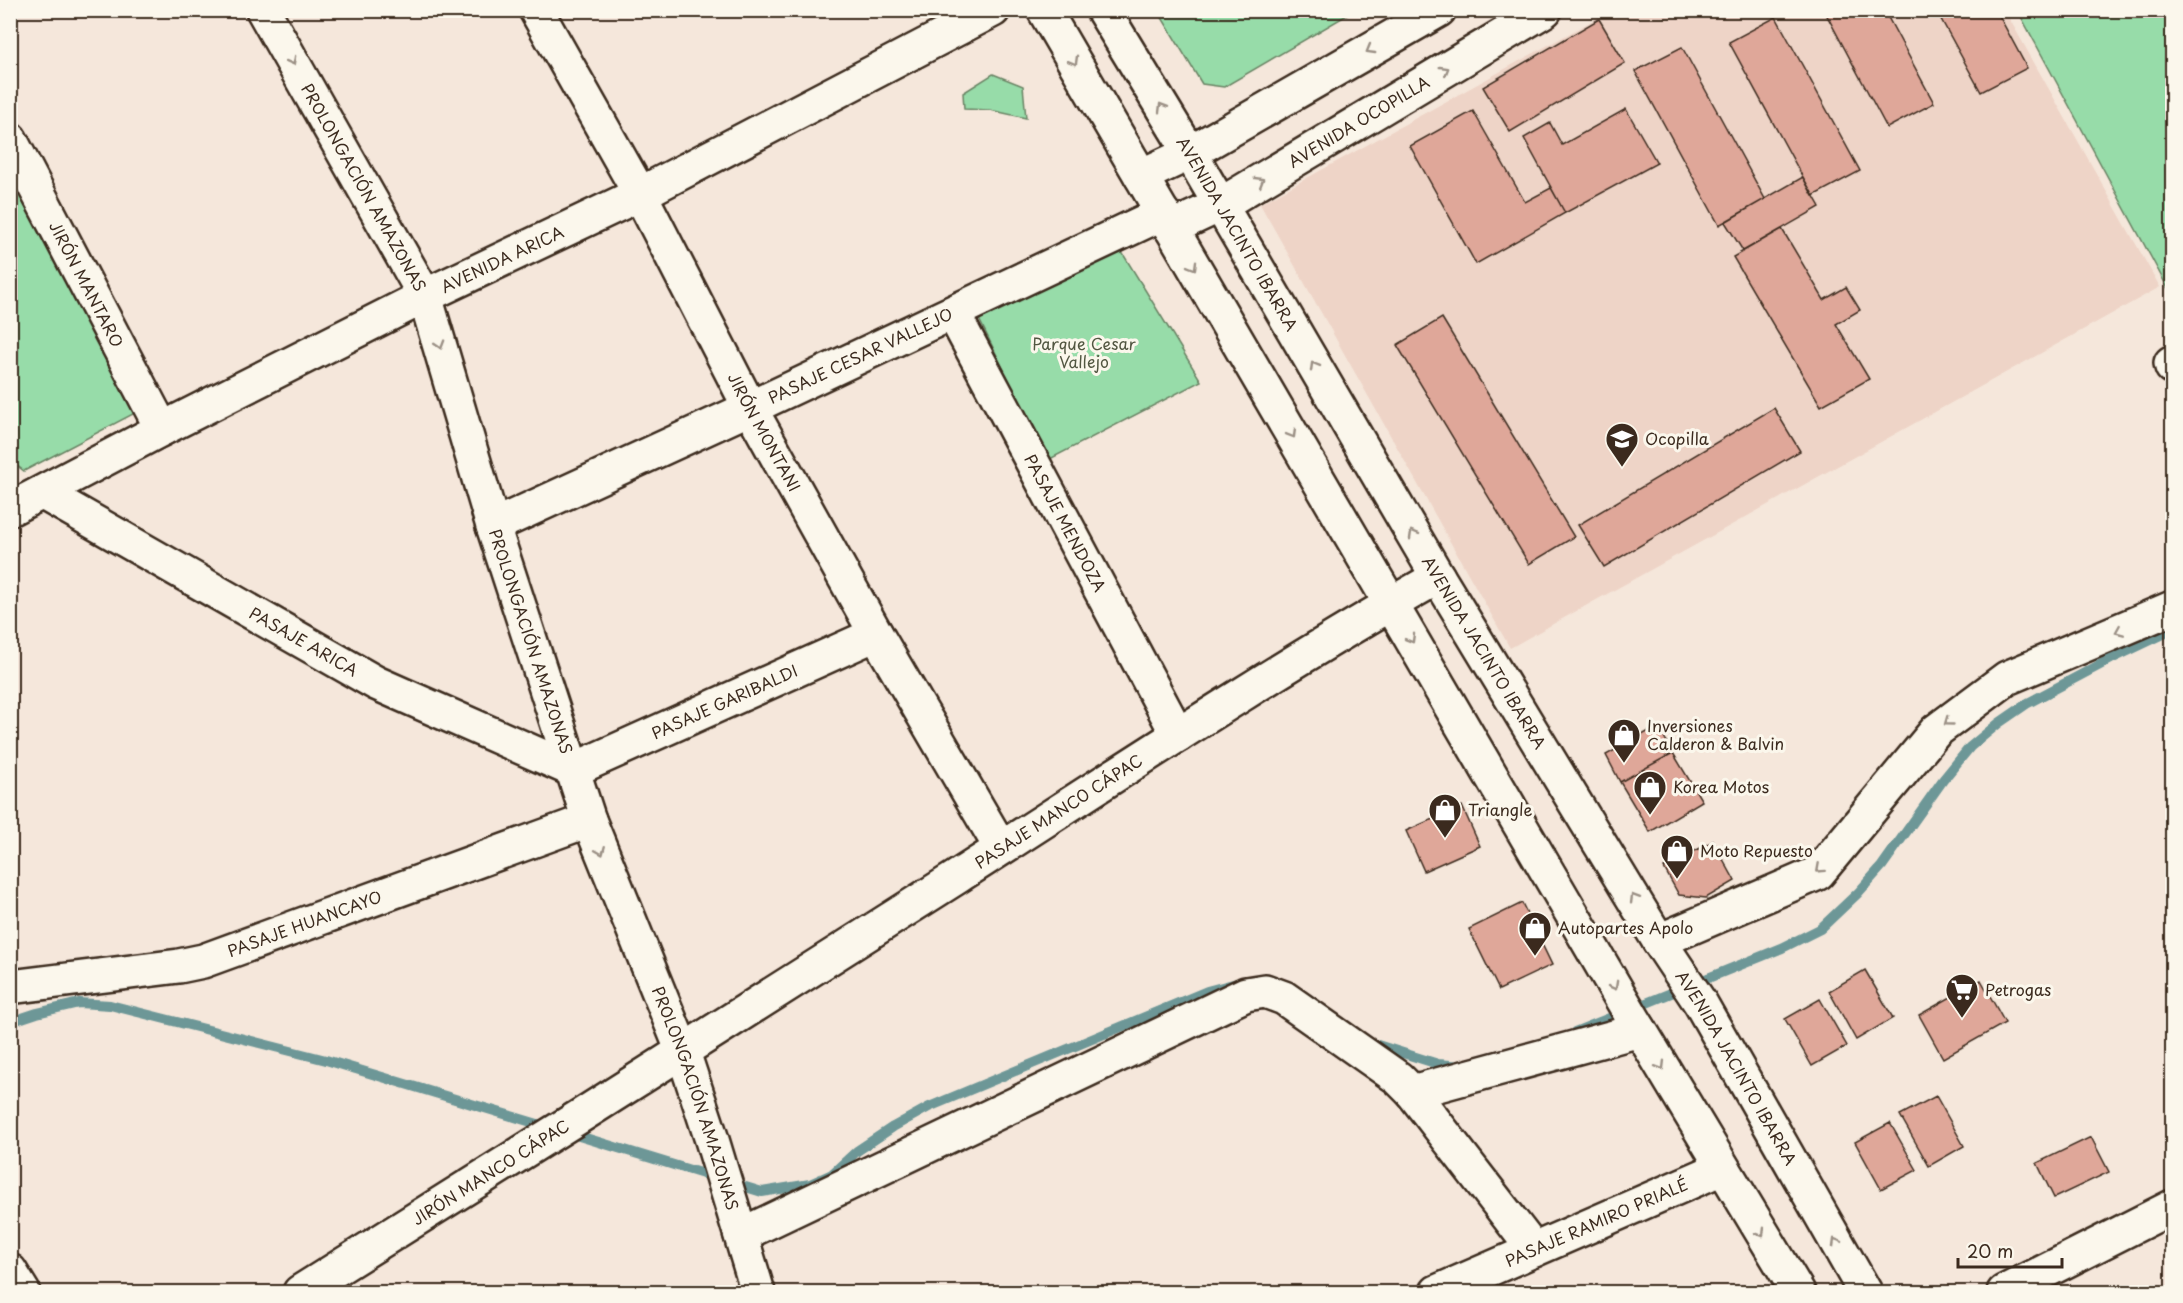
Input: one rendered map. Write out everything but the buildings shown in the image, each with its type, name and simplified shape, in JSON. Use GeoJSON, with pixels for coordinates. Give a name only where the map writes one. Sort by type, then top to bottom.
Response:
{"type":"FeatureCollection","features":[{"type":"Feature","properties":{"kind":"street","name":"PROLONGACIÓN AMAZONAS"},"geometry":{"type":"LineString","coordinates":[[263,10],[425,296],[493,526],[589,820],[682,1052],[712,1140],[758,1293]]}},
{"type":"Feature","properties":{"kind":"street","name":"JIRÓN MONTANI"},"geometry":{"type":"LineString","coordinates":[[536,10],[640,194],[750,408],[876,634],[1001,848]]}},
{"type":"Feature","properties":{"kind":"street","name":"AVENIDA ARICA"},"geometry":{"type":"LineString","coordinates":[[10,509],[425,296],[640,194],[993,10]]}},
{"type":"Feature","properties":{"kind":"street"},"geometry":{"type":"LineString","coordinates":[[1044,10],[1598,956],[1635,1023],[1798,1293]]}},
{"type":"Feature","properties":{"kind":"street","name":"AVENIDA JACINTO IBARRA"},"geometry":{"type":"LineString","coordinates":[[1103,10],[1190,153],[1438,577],[1662,945],[1701,1004],[1865,1293]]}},
{"type":"Feature","properties":{"kind":"street"},"geometry":{"type":"LineString","coordinates":[[1141,176],[1190,153],[1439,10]]}},
{"type":"Feature","properties":{"kind":"street","name":"AVENIDA OCOPILLA"},"geometry":{"type":"LineString","coordinates":[[1167,220],[1220,205],[1545,10]]}},
{"type":"Feature","properties":{"kind":"street","name":"JIRÓN MANTARO"},"geometry":{"type":"LineString","coordinates":[[10,139],[18,172],[162,429]]}},
{"type":"Feature","properties":{"kind":"street","name":"PASAJE CESAR VALLEJO"},"geometry":{"type":"LineString","coordinates":[[493,526],[952,313],[1167,220]]}},
{"type":"Feature","properties":{"kind":"street","name":"PASAJE MENDOZA"},"geometry":{"type":"LineString","coordinates":[[952,313],[1178,735]]}},
{"type":"Feature","properties":{"kind":"street","name":"PASAJE ARICA"},"geometry":{"type":"LineString","coordinates":[[43,493],[376,683],[573,770]]}},
{"type":"Feature","properties":{"kind":"street","name":"PASAJE MANCO CÁPAC"},"geometry":{"type":"LineString","coordinates":[[682,1052],[1178,735],[1438,577]]}},
{"type":"Feature","properties":{"kind":"street"},"geometry":{"type":"LineString","coordinates":[[1662,945],[1818,873],[1936,731],[2007,678],[2172,608]]}},
{"type":"Feature","properties":{"kind":"street","name":"PASAJE GARIBALDI"},"geometry":{"type":"LineString","coordinates":[[573,770],[876,634]]}},
{"type":"Feature","properties":{"kind":"street","name":"PASAJE HUANCAYO"},"geometry":{"type":"LineString","coordinates":[[10,987],[203,961],[589,820]]}},
{"type":"Feature","properties":{"kind":"street"},"geometry":{"type":"LineString","coordinates":[[739,1230],[1246,994],[1266,991],[1284,998],[1398,1078],[1412,1092],[1534,1250]]}},
{"type":"Feature","properties":{"kind":"street"},"geometry":{"type":"LineString","coordinates":[[1412,1092],[1635,1023]]}},
{"type":"Feature","properties":{"kind":"street","name":"JIRÓN MANCO CÁPAC"},"geometry":{"type":"LineString","coordinates":[[300,1293],[682,1052]]}},
{"type":"Feature","properties":{"kind":"street","name":"PASAJE RAMIRO PRIALÉ"},"geometry":{"type":"LineString","coordinates":[[1437,1293],[1722,1167]]}},
{"type":"Feature","properties":{"kind":"street"},"geometry":{"type":"LineString","coordinates":[[2004,1293],[2172,1207]]}},
{"type":"Feature","properties":{"kind":"street"},"geometry":{"type":"LineString","coordinates":[[10,1271],[23,1293]]}},
{"type":"Feature","properties":{"kind":"shaded area","name":"Ocopilla"},"geometry":{"type":"Polygon","coordinates":[[[1610,11],[2005,11],[2160,287],[1510,648],[1260,204],[1610,11]]]}},
{"type":"Feature","properties":{"kind":"green space"},"geometry":{"type":"Polygon","coordinates":[[[1158,11],[1354,11],[1224,87],[1202,84],[1158,11]]]}},
{"type":"Feature","properties":{"kind":"green space"},"geometry":{"type":"Polygon","coordinates":[[[2018,11],[2172,11],[2172,296],[2018,11]]]}},
{"type":"Feature","properties":{"kind":"green space"},"geometry":{"type":"Polygon","coordinates":[[[993,74],[1023,86],[1026,118],[990,110],[964,109],[963,93],[993,74]]]}},
{"type":"Feature","properties":{"kind":"green space"},"geometry":{"type":"Polygon","coordinates":[[[17,188],[135,413],[24,471],[11,461],[10,191],[17,188]]]}},
{"type":"Feature","properties":{"kind":"green space","name":"Parque Cesar Vallejo"},"geometry":{"type":"Polygon","coordinates":[[[1120,249],[1201,381],[1048,460],[979,319],[1120,249]]]}},
{"type":"Feature","properties":{"kind":"waterway"},"geometry":{"type":"LineString","coordinates":[[1575,1032],[1782,948],[1820,929],[1858,893],[1882,866],[1943,780],[1970,747],[2028,703],[2172,630]]}},
{"type":"Feature","properties":{"kind":"waterway"},"geometry":{"type":"LineString","coordinates":[[566,1132],[762,1192],[810,1184],[832,1174],[857,1151],[929,1107],[1207,991],[1237,983]]}},
{"type":"Feature","properties":{"kind":"waterway"},"geometry":{"type":"LineString","coordinates":[[10,1022],[79,1003],[110,1005],[326,1060],[551,1128]]}},
{"type":"Feature","properties":{"kind":"waterway"},"geometry":{"type":"LineString","coordinates":[[1368,1042],[1438,1064],[1463,1066]]}},
{"type":"Feature","properties":{"kind":"place","name":"Ocopilla"},"geometry":{"type":"Point","coordinates":[1622,468]}},
{"type":"Feature","properties":{"kind":"place","name":"Inversiones Calderon & Balvin"},"geometry":{"type":"Point","coordinates":[1624,764]}},
{"type":"Feature","properties":{"kind":"place","name":"Korea Motos"},"geometry":{"type":"Point","coordinates":[1650,816]}},
{"type":"Feature","properties":{"kind":"place","name":"Triangle"},"geometry":{"type":"Point","coordinates":[1445,839]}},
{"type":"Feature","properties":{"kind":"place","name":"Moto Repuesto"},"geometry":{"type":"Point","coordinates":[1677,880]}},
{"type":"Feature","properties":{"kind":"place","name":"Autopartes Apolo"},"geometry":{"type":"Point","coordinates":[1535,957]}},
{"type":"Feature","properties":{"kind":"place","name":"Petrogas"},"geometry":{"type":"Point","coordinates":[1962,1019]}}]}
